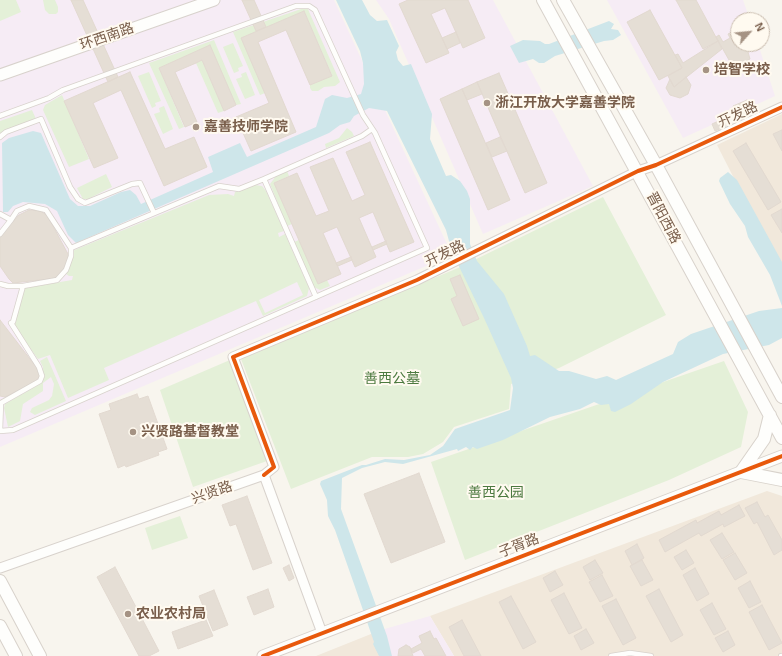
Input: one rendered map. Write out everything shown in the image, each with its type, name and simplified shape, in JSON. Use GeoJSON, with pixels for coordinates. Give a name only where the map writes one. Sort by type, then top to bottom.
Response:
{"type":"FeatureCollection","features":[{"type":"Feature","properties":{"kind":"main road","name":"晋阳西路"},"geometry":{"type":"LineString","coordinates":[[543,0],[638,171],[782,438]]}},
{"type":"Feature","properties":{"kind":"main road","name":"晋阳西路"},"geometry":{"type":"LineString","coordinates":[[563,0],[656,165],[782,397]]}},
{"type":"Feature","properties":{"kind":"main road"},"geometry":{"type":"LineString","coordinates":[[770,415],[764,439],[742,472],[782,480]]}},
{"type":"Feature","properties":{"kind":"main road"},"geometry":{"type":"LineString","coordinates":[[0,581],[40,656]]}},
{"type":"Feature","properties":{"kind":"main road"},"geometry":{"type":"LineString","coordinates":[[0,626],[16,656]]}},
{"type":"Feature","properties":{"kind":"street","name":"环西南路"},"geometry":{"type":"LineString","coordinates":[[0,75],[214,0]]}},
{"type":"Feature","properties":{"kind":"street","name":"开发路"},"geometry":{"type":"LineString","coordinates":[[264,475],[274,467],[232,357],[417,280],[638,171],[656,165],[782,107]]}},
{"type":"Feature","properties":{"kind":"street","name":"子胥路"},"geometry":{"type":"LineString","coordinates":[[263,656],[782,456]]}},
{"type":"Feature","properties":{"kind":"street","name":"兴贤路"},"geometry":{"type":"LineString","coordinates":[[0,568],[264,475]]}},
{"type":"Feature","properties":{"kind":"street"},"geometry":{"type":"LineString","coordinates":[[264,475],[322,633]]}},
{"type":"Feature","properties":{"kind":"lane"},"geometry":{"type":"LineString","coordinates":[[0,116],[49,98],[62,90],[304,5],[315,10],[351,90],[363,115],[372,129],[427,248],[13,430],[0,430],[1,402],[40,381],[42,376],[39,367],[10,323],[13,322],[23,286]]}},
{"type":"Feature","properties":{"kind":"lane"},"geometry":{"type":"LineString","coordinates":[[0,137],[6,132],[41,119],[70,187],[78,199],[85,203],[132,184],[140,183],[154,213]]}},
{"type":"Feature","properties":{"kind":"lane"},"geometry":{"type":"LineString","coordinates":[[70,248],[219,186],[239,189],[362,136],[372,129]]}},
{"type":"Feature","properties":{"kind":"lane"},"geometry":{"type":"LineString","coordinates":[[264,179],[316,297]]}},
{"type":"Feature","properties":{"kind":"lane"},"geometry":{"type":"LineString","coordinates":[[0,234],[17,211],[29,206],[46,210],[70,248],[70,256],[66,270],[57,280],[23,286],[8,286],[0,284]]}},
{"type":"Feature","properties":{"kind":"lane"},"geometry":{"type":"LineString","coordinates":[[0,214],[11,220]]}},
{"type":"Feature","properties":{"kind":"lane"},"geometry":{"type":"LineString","coordinates":[[611,656],[630,653],[651,656]]}},
{"type":"Feature","properties":{"kind":"shaded area","name":"嘉善技师学院"},"geometry":{"type":"Polygon","coordinates":[[[0,0],[334,0],[452,255],[0,447],[0,0]]]}},
{"type":"Feature","properties":{"kind":"shaded area","name":"浙江开放大学嘉善学院"},"geometry":{"type":"Polygon","coordinates":[[[376,0],[493,0],[593,186],[483,234],[389,19],[376,0]]]}},
{"type":"Feature","properties":{"kind":"shaded area","name":"培智学校"},"geometry":{"type":"Polygon","coordinates":[[[607,0],[743,0],[747,12],[730,12],[730,52],[761,52],[775,96],[683,138],[607,0]]]}},
{"type":"Feature","properties":{"kind":"shaded area"},"geometry":{"type":"Polygon","coordinates":[[[782,114],[782,272],[717,145],[782,114]]]}},
{"type":"Feature","properties":{"kind":"shaded area"},"geometry":{"type":"Polygon","coordinates":[[[767,491],[782,496],[782,656],[454,656],[430,616],[767,491]]]}},
{"type":"Feature","properties":{"kind":"shaded area"},"geometry":{"type":"Polygon","coordinates":[[[430,616],[454,656],[390,656],[381,630],[430,616]]]}},
{"type":"Feature","properties":{"kind":"shaded area"},"geometry":{"type":"Polygon","coordinates":[[[381,630],[390,656],[316,656],[381,630]]]}},
{"type":"Feature","properties":{"kind":"green space"},"geometry":{"type":"Polygon","coordinates":[[[0,0],[16,0],[21,12],[0,21],[0,0]]]}},
{"type":"Feature","properties":{"kind":"green space"},"geometry":{"type":"Polygon","coordinates":[[[43,0],[55,0],[58,7],[58,12],[56,14],[49,14],[45,10],[43,0]]]}},
{"type":"Feature","properties":{"kind":"green space"},"geometry":{"type":"Polygon","coordinates":[[[307,7],[340,82],[335,86],[324,87],[318,91],[312,91],[310,88],[310,85],[332,75],[304,11],[242,38],[265,93],[260,95],[233,32],[307,7]]]}},
{"type":"Feature","properties":{"kind":"green space"},"geometry":{"type":"Polygon","coordinates":[[[214,40],[241,104],[236,105],[210,46],[159,68],[184,127],[179,129],[149,63],[214,40]]]}},
{"type":"Feature","properties":{"kind":"green space"},"geometry":{"type":"Polygon","coordinates":[[[233,43],[243,66],[238,68],[239,71],[234,73],[223,47],[233,43]]]}},
{"type":"Feature","properties":{"kind":"green space"},"geometry":{"type":"Polygon","coordinates":[[[202,60],[224,111],[218,113],[196,63],[202,60]]]}},
{"type":"Feature","properties":{"kind":"green space"},"geometry":{"type":"Polygon","coordinates":[[[149,72],[161,101],[155,103],[156,106],[152,108],[138,76],[149,72]]]}},
{"type":"Feature","properties":{"kind":"green space"},"geometry":{"type":"Polygon","coordinates":[[[246,72],[255,95],[245,99],[236,79],[242,77],[241,74],[246,72]]]}},
{"type":"Feature","properties":{"kind":"green space"},"geometry":{"type":"Polygon","coordinates":[[[62,95],[89,159],[69,167],[43,110],[45,105],[62,95]]]}},
{"type":"Feature","properties":{"kind":"green space"},"geometry":{"type":"Polygon","coordinates":[[[164,106],[173,129],[163,134],[154,114],[160,112],[159,108],[164,106]]]}},
{"type":"Feature","properties":{"kind":"green space"},"geometry":{"type":"Polygon","coordinates":[[[32,110],[36,119],[0,134],[0,121],[32,110]]]}},
{"type":"Feature","properties":{"kind":"green space"},"geometry":{"type":"Polygon","coordinates":[[[347,128],[354,136],[326,148],[325,144],[339,138],[347,128]]]}},
{"type":"Feature","properties":{"kind":"green space"},"geometry":{"type":"Polygon","coordinates":[[[287,171],[289,176],[274,183],[292,224],[287,226],[270,184],[276,176],[287,171]]]}},
{"type":"Feature","properties":{"kind":"green space"},"geometry":{"type":"Polygon","coordinates":[[[106,174],[112,187],[88,199],[83,199],[77,188],[106,174]]]}},
{"type":"Feature","properties":{"kind":"green space"},"geometry":{"type":"Polygon","coordinates":[[[255,185],[262,186],[266,191],[284,231],[278,233],[279,237],[285,234],[309,288],[307,296],[263,316],[256,301],[104,368],[109,380],[68,398],[50,355],[38,359],[13,325],[25,288],[72,280],[73,276],[69,276],[65,273],[72,251],[209,195],[228,194],[234,196],[235,192],[255,185]],[[297,282],[259,300],[265,313],[303,295],[297,282]]]}},
{"type":"Feature","properties":{"kind":"green space","name":"善西公墓"},"geometry":{"type":"Polygon","coordinates":[[[603,197],[666,315],[559,368],[511,384],[509,409],[454,427],[443,442],[423,454],[408,457],[372,457],[291,489],[241,359],[458,268],[603,197]]]}},
{"type":"Feature","properties":{"kind":"green space"},"geometry":{"type":"Polygon","coordinates":[[[299,240],[318,284],[327,280],[330,286],[320,290],[314,287],[294,242],[299,240]]]}},
{"type":"Feature","properties":{"kind":"green space"},"geometry":{"type":"Polygon","coordinates":[[[47,357],[66,401],[35,415],[30,412],[32,408],[49,400],[52,396],[54,384],[51,377],[43,383],[43,391],[23,404],[20,421],[8,427],[4,408],[5,404],[40,384],[43,377],[43,367],[40,361],[47,357]]]}},
{"type":"Feature","properties":{"kind":"green space"},"geometry":{"type":"Polygon","coordinates":[[[230,360],[267,461],[193,487],[160,390],[230,360]]]}},
{"type":"Feature","properties":{"kind":"green space","name":"善西公园"},"geometry":{"type":"Polygon","coordinates":[[[724,361],[748,412],[741,447],[669,480],[465,560],[431,462],[724,361]]]}},
{"type":"Feature","properties":{"kind":"green space"},"geometry":{"type":"Polygon","coordinates":[[[180,516],[188,538],[152,550],[145,528],[180,516]]]}},
{"type":"Feature","properties":{"kind":"water"},"geometry":{"type":"Polygon","coordinates":[[[336,0],[362,0],[370,15],[377,21],[387,20],[399,46],[396,52],[398,60],[403,66],[411,64],[432,114],[430,139],[446,176],[451,175],[460,181],[467,191],[470,199],[470,244],[477,261],[504,294],[530,356],[535,355],[559,371],[569,371],[596,379],[607,376],[616,380],[673,354],[678,342],[691,334],[759,311],[782,308],[782,338],[769,345],[723,354],[663,382],[631,404],[615,412],[611,411],[609,404],[601,405],[594,402],[580,409],[550,417],[503,440],[477,449],[473,447],[470,450],[466,447],[458,451],[457,449],[403,464],[385,462],[362,468],[342,478],[341,509],[387,636],[392,656],[379,656],[373,644],[374,642],[354,584],[335,530],[328,516],[327,500],[320,484],[321,481],[362,465],[385,459],[404,460],[430,455],[443,446],[455,429],[510,410],[513,388],[511,378],[452,252],[446,230],[387,111],[369,108],[354,116],[350,122],[340,125],[329,133],[76,243],[68,235],[57,211],[45,204],[23,202],[13,206],[8,212],[3,212],[2,143],[9,138],[33,131],[41,133],[70,199],[78,206],[90,206],[121,192],[130,190],[136,195],[141,204],[213,172],[208,157],[240,143],[247,157],[316,127],[325,99],[332,95],[347,98],[361,94],[364,84],[363,63],[360,51],[336,0]]]}},
{"type":"Feature","properties":{"kind":"water"},"geometry":{"type":"Polygon","coordinates":[[[609,21],[614,24],[611,29],[618,30],[621,35],[613,40],[604,41],[555,56],[544,63],[539,63],[533,59],[519,63],[510,46],[523,40],[540,41],[545,44],[549,44],[609,21]]]}},
{"type":"Feature","properties":{"kind":"water"},"geometry":{"type":"Polygon","coordinates":[[[728,172],[737,180],[782,262],[782,306],[770,275],[748,237],[745,226],[730,204],[719,181],[720,178],[728,172]]]}},
{"type":"Feature","properties":{"kind":"building"},"geometry":{"type":"Polygon","coordinates":[[[71,0],[83,0],[118,77],[108,82],[71,0]]]}},
{"type":"Feature","properties":{"kind":"building"},"geometry":{"type":"Polygon","coordinates":[[[242,0],[254,0],[266,27],[256,31],[242,0]]]}},
{"type":"Feature","properties":{"kind":"building"},"geometry":{"type":"Polygon","coordinates":[[[408,0],[468,0],[485,38],[463,48],[445,8],[431,14],[449,53],[426,63],[399,4],[408,0]]]}},
{"type":"Feature","properties":{"kind":"building"},"geometry":{"type":"Polygon","coordinates":[[[676,0],[696,0],[718,41],[703,49],[676,0]]]}},
{"type":"Feature","properties":{"kind":"building"},"geometry":{"type":"Polygon","coordinates":[[[650,10],[682,68],[659,80],[627,22],[650,10]]]}},
{"type":"Feature","properties":{"kind":"building"},"geometry":{"type":"Polygon","coordinates":[[[304,11],[332,76],[310,85],[286,30],[258,42],[296,132],[251,151],[236,117],[269,103],[241,38],[304,11]]]}},
{"type":"Feature","properties":{"kind":"building"},"geometry":{"type":"Polygon","coordinates":[[[456,32],[460,43],[447,49],[442,38],[456,32]]]}},
{"type":"Feature","properties":{"kind":"building"},"geometry":{"type":"Polygon","coordinates":[[[719,35],[723,42],[730,38],[730,52],[748,52],[750,59],[733,67],[716,37],[719,35]]]}},
{"type":"Feature","properties":{"kind":"building"},"geometry":{"type":"Polygon","coordinates":[[[718,41],[722,49],[674,87],[668,76],[682,68],[675,55],[678,54],[683,63],[718,41]]]}},
{"type":"Feature","properties":{"kind":"building"},"geometry":{"type":"Polygon","coordinates":[[[210,45],[236,105],[224,111],[202,60],[175,72],[197,122],[185,127],[159,68],[210,45]]]}},
{"type":"Feature","properties":{"kind":"building"},"geometry":{"type":"Polygon","coordinates":[[[130,72],[165,149],[194,137],[207,167],[164,186],[121,90],[93,103],[118,158],[94,168],[64,101],[130,72]]]}},
{"type":"Feature","properties":{"kind":"building"},"geometry":{"type":"Polygon","coordinates":[[[499,73],[547,183],[525,193],[477,82],[499,73]]]}},
{"type":"Feature","properties":{"kind":"building"},"geometry":{"type":"Polygon","coordinates":[[[686,77],[691,85],[688,94],[680,98],[670,95],[666,88],[670,79],[674,87],[686,77]]]}},
{"type":"Feature","properties":{"kind":"building"},"geometry":{"type":"Polygon","coordinates":[[[477,82],[482,94],[467,100],[462,89],[477,82]]]}},
{"type":"Feature","properties":{"kind":"building"},"geometry":{"type":"Polygon","coordinates":[[[462,89],[510,200],[488,210],[440,99],[462,89]]]}},
{"type":"Feature","properties":{"kind":"building"},"geometry":{"type":"Polygon","coordinates":[[[747,100],[748,102],[751,101],[753,106],[737,113],[733,106],[747,100]]]}},
{"type":"Feature","properties":{"kind":"building"},"geometry":{"type":"Polygon","coordinates":[[[723,119],[726,126],[715,131],[712,124],[723,119]]]}},
{"type":"Feature","properties":{"kind":"building"},"geometry":{"type":"Polygon","coordinates":[[[782,130],[782,151],[773,134],[782,130]]]}},
{"type":"Feature","properties":{"kind":"building"},"geometry":{"type":"Polygon","coordinates":[[[500,137],[507,151],[492,157],[486,143],[500,137]]]}},
{"type":"Feature","properties":{"kind":"building"},"geometry":{"type":"Polygon","coordinates":[[[370,142],[414,242],[390,252],[373,212],[359,218],[376,257],[355,267],[337,227],[323,233],[341,274],[318,284],[274,183],[297,173],[316,216],[329,211],[310,167],[333,158],[352,201],[365,195],[346,152],[370,142]]]}},
{"type":"Feature","properties":{"kind":"building"},"geometry":{"type":"Polygon","coordinates":[[[746,143],[781,202],[768,210],[733,151],[746,143]]]}},
{"type":"Feature","properties":{"kind":"building"},"geometry":{"type":"Polygon","coordinates":[[[782,209],[782,233],[771,215],[782,209]]]}},
{"type":"Feature","properties":{"kind":"building"},"geometry":{"type":"Polygon","coordinates":[[[29,210],[40,211],[47,215],[68,254],[69,259],[67,265],[58,278],[13,283],[0,266],[0,236],[19,215],[29,210]]]}},
{"type":"Feature","properties":{"kind":"building"},"geometry":{"type":"Polygon","coordinates":[[[386,241],[387,244],[373,250],[372,247],[386,241]]]}},
{"type":"Feature","properties":{"kind":"building"},"geometry":{"type":"Polygon","coordinates":[[[351,257],[352,260],[338,266],[336,263],[351,257]]]}},
{"type":"Feature","properties":{"kind":"building"},"geometry":{"type":"Polygon","coordinates":[[[460,275],[479,319],[463,326],[451,299],[457,296],[450,279],[460,275]]]}},
{"type":"Feature","properties":{"kind":"building"},"geometry":{"type":"Polygon","coordinates":[[[0,320],[40,372],[40,376],[34,383],[5,397],[0,396],[0,320]]]}},
{"type":"Feature","properties":{"kind":"building","name":"兴贤路基督教堂"},"geometry":{"type":"Polygon","coordinates":[[[137,394],[139,399],[148,396],[167,449],[158,452],[159,455],[126,467],[125,465],[118,468],[99,414],[111,410],[109,404],[137,394]]]}},
{"type":"Feature","properties":{"kind":"building"},"geometry":{"type":"Polygon","coordinates":[[[419,473],[445,542],[391,563],[364,494],[419,473]]]}},
{"type":"Feature","properties":{"kind":"building"},"geometry":{"type":"Polygon","coordinates":[[[247,496],[272,563],[253,570],[236,524],[230,526],[222,505],[247,496]]]}},
{"type":"Feature","properties":{"kind":"building"},"geometry":{"type":"Polygon","coordinates":[[[757,502],[765,517],[768,515],[782,540],[782,550],[774,555],[757,522],[754,524],[745,508],[757,502]]]}},
{"type":"Feature","properties":{"kind":"building"},"geometry":{"type":"Polygon","coordinates":[[[739,505],[745,516],[724,527],[723,524],[701,536],[699,533],[665,552],[659,540],[696,520],[697,523],[719,511],[721,515],[739,505]]]}},
{"type":"Feature","properties":{"kind":"building"},"geometry":{"type":"Polygon","coordinates":[[[722,533],[734,552],[722,559],[710,540],[722,533]]]}},
{"type":"Feature","properties":{"kind":"building"},"geometry":{"type":"Polygon","coordinates":[[[637,544],[644,558],[632,565],[625,551],[637,544]]]}},
{"type":"Feature","properties":{"kind":"building"},"geometry":{"type":"Polygon","coordinates":[[[686,550],[694,563],[682,570],[674,557],[686,550]]]}},
{"type":"Feature","properties":{"kind":"building"},"geometry":{"type":"Polygon","coordinates":[[[735,553],[747,573],[735,580],[723,560],[735,553]]]}},
{"type":"Feature","properties":{"kind":"building"},"geometry":{"type":"Polygon","coordinates":[[[595,560],[603,573],[590,580],[583,567],[595,560]]]}},
{"type":"Feature","properties":{"kind":"building"},"geometry":{"type":"Polygon","coordinates":[[[642,560],[653,580],[641,586],[630,566],[642,560]]]}},
{"type":"Feature","properties":{"kind":"building"},"geometry":{"type":"Polygon","coordinates":[[[289,565],[294,578],[289,581],[283,568],[289,565]]]}},
{"type":"Feature","properties":{"kind":"building","name":"农业农村局"},"geometry":{"type":"Polygon","coordinates":[[[115,567],[159,651],[149,656],[139,656],[97,577],[115,567]]]}},
{"type":"Feature","properties":{"kind":"building"},"geometry":{"type":"Polygon","coordinates":[[[695,568],[709,594],[697,601],[683,575],[695,568]]]}},
{"type":"Feature","properties":{"kind":"building"},"geometry":{"type":"Polygon","coordinates":[[[555,571],[563,585],[550,592],[543,578],[555,571]]]}},
{"type":"Feature","properties":{"kind":"building"},"geometry":{"type":"Polygon","coordinates":[[[602,575],[613,596],[600,602],[589,582],[602,575]]]}},
{"type":"Feature","properties":{"kind":"building"},"geometry":{"type":"Polygon","coordinates":[[[750,581],[761,602],[749,608],[738,588],[750,581]]]}},
{"type":"Feature","properties":{"kind":"building"},"geometry":{"type":"Polygon","coordinates":[[[268,589],[274,607],[254,615],[247,597],[268,589]]]}},
{"type":"Feature","properties":{"kind":"building"},"geometry":{"type":"Polygon","coordinates":[[[659,589],[683,635],[671,642],[646,596],[659,589]]]}},
{"type":"Feature","properties":{"kind":"building"},"geometry":{"type":"Polygon","coordinates":[[[214,590],[228,625],[213,631],[199,596],[214,590]]]}},
{"type":"Feature","properties":{"kind":"building"},"geometry":{"type":"Polygon","coordinates":[[[564,593],[582,628],[569,634],[551,600],[564,593]]]}},
{"type":"Feature","properties":{"kind":"building"},"geometry":{"type":"Polygon","coordinates":[[[511,596],[536,642],[523,649],[499,602],[511,596]]]}},
{"type":"Feature","properties":{"kind":"building"},"geometry":{"type":"Polygon","coordinates":[[[616,599],[636,638],[623,645],[602,606],[616,599]]]}},
{"type":"Feature","properties":{"kind":"building"},"geometry":{"type":"Polygon","coordinates":[[[712,603],[726,629],[714,635],[700,610],[712,603]]]}},
{"type":"Feature","properties":{"kind":"building"},"geometry":{"type":"Polygon","coordinates":[[[762,605],[782,643],[769,650],[749,612],[762,605]]]}},
{"type":"Feature","properties":{"kind":"building"},"geometry":{"type":"Polygon","coordinates":[[[206,620],[213,636],[178,649],[172,632],[206,620]]]}},
{"type":"Feature","properties":{"kind":"building"},"geometry":{"type":"Polygon","coordinates":[[[462,620],[481,656],[464,656],[449,627],[462,620]]]}},
{"type":"Feature","properties":{"kind":"building"},"geometry":{"type":"Polygon","coordinates":[[[586,629],[594,643],[581,650],[574,636],[586,629]]]}},
{"type":"Feature","properties":{"kind":"building"},"geometry":{"type":"Polygon","coordinates":[[[430,631],[434,639],[436,638],[446,656],[425,656],[421,649],[413,653],[411,649],[422,643],[419,636],[430,631]]]}},
{"type":"Feature","properties":{"kind":"building"},"geometry":{"type":"Polygon","coordinates":[[[728,631],[735,645],[723,652],[715,638],[728,631]]]}},
{"type":"Feature","properties":{"kind":"building"},"geometry":{"type":"Polygon","coordinates":[[[406,645],[410,647],[413,656],[398,656],[399,649],[406,645]]]}},
{"type":"Feature","properties":{"kind":"cycle path"},"geometry":{"type":"LineString","coordinates":[[264,475],[274,467],[233,357],[417,280],[638,171],[656,165],[782,107]]}},
{"type":"Feature","properties":{"kind":"cycle path"},"geometry":{"type":"LineString","coordinates":[[263,656],[782,456]]}},
{"type":"Feature","properties":{"kind":"place","name":"培智学校"},"geometry":{"type":"Point","coordinates":[706,70]}},
{"type":"Feature","properties":{"kind":"place","name":"浙江开放大学嘉善学院"},"geometry":{"type":"Point","coordinates":[487,103]}},
{"type":"Feature","properties":{"kind":"place","name":"嘉善技师学院"},"geometry":{"type":"Point","coordinates":[196,127]}},
{"type":"Feature","properties":{"kind":"place","name":"兴贤路基督教堂"},"geometry":{"type":"Point","coordinates":[133,432]}},
{"type":"Feature","properties":{"kind":"place","name":"农业农村局"},"geometry":{"type":"Point","coordinates":[128,614]}}]}
